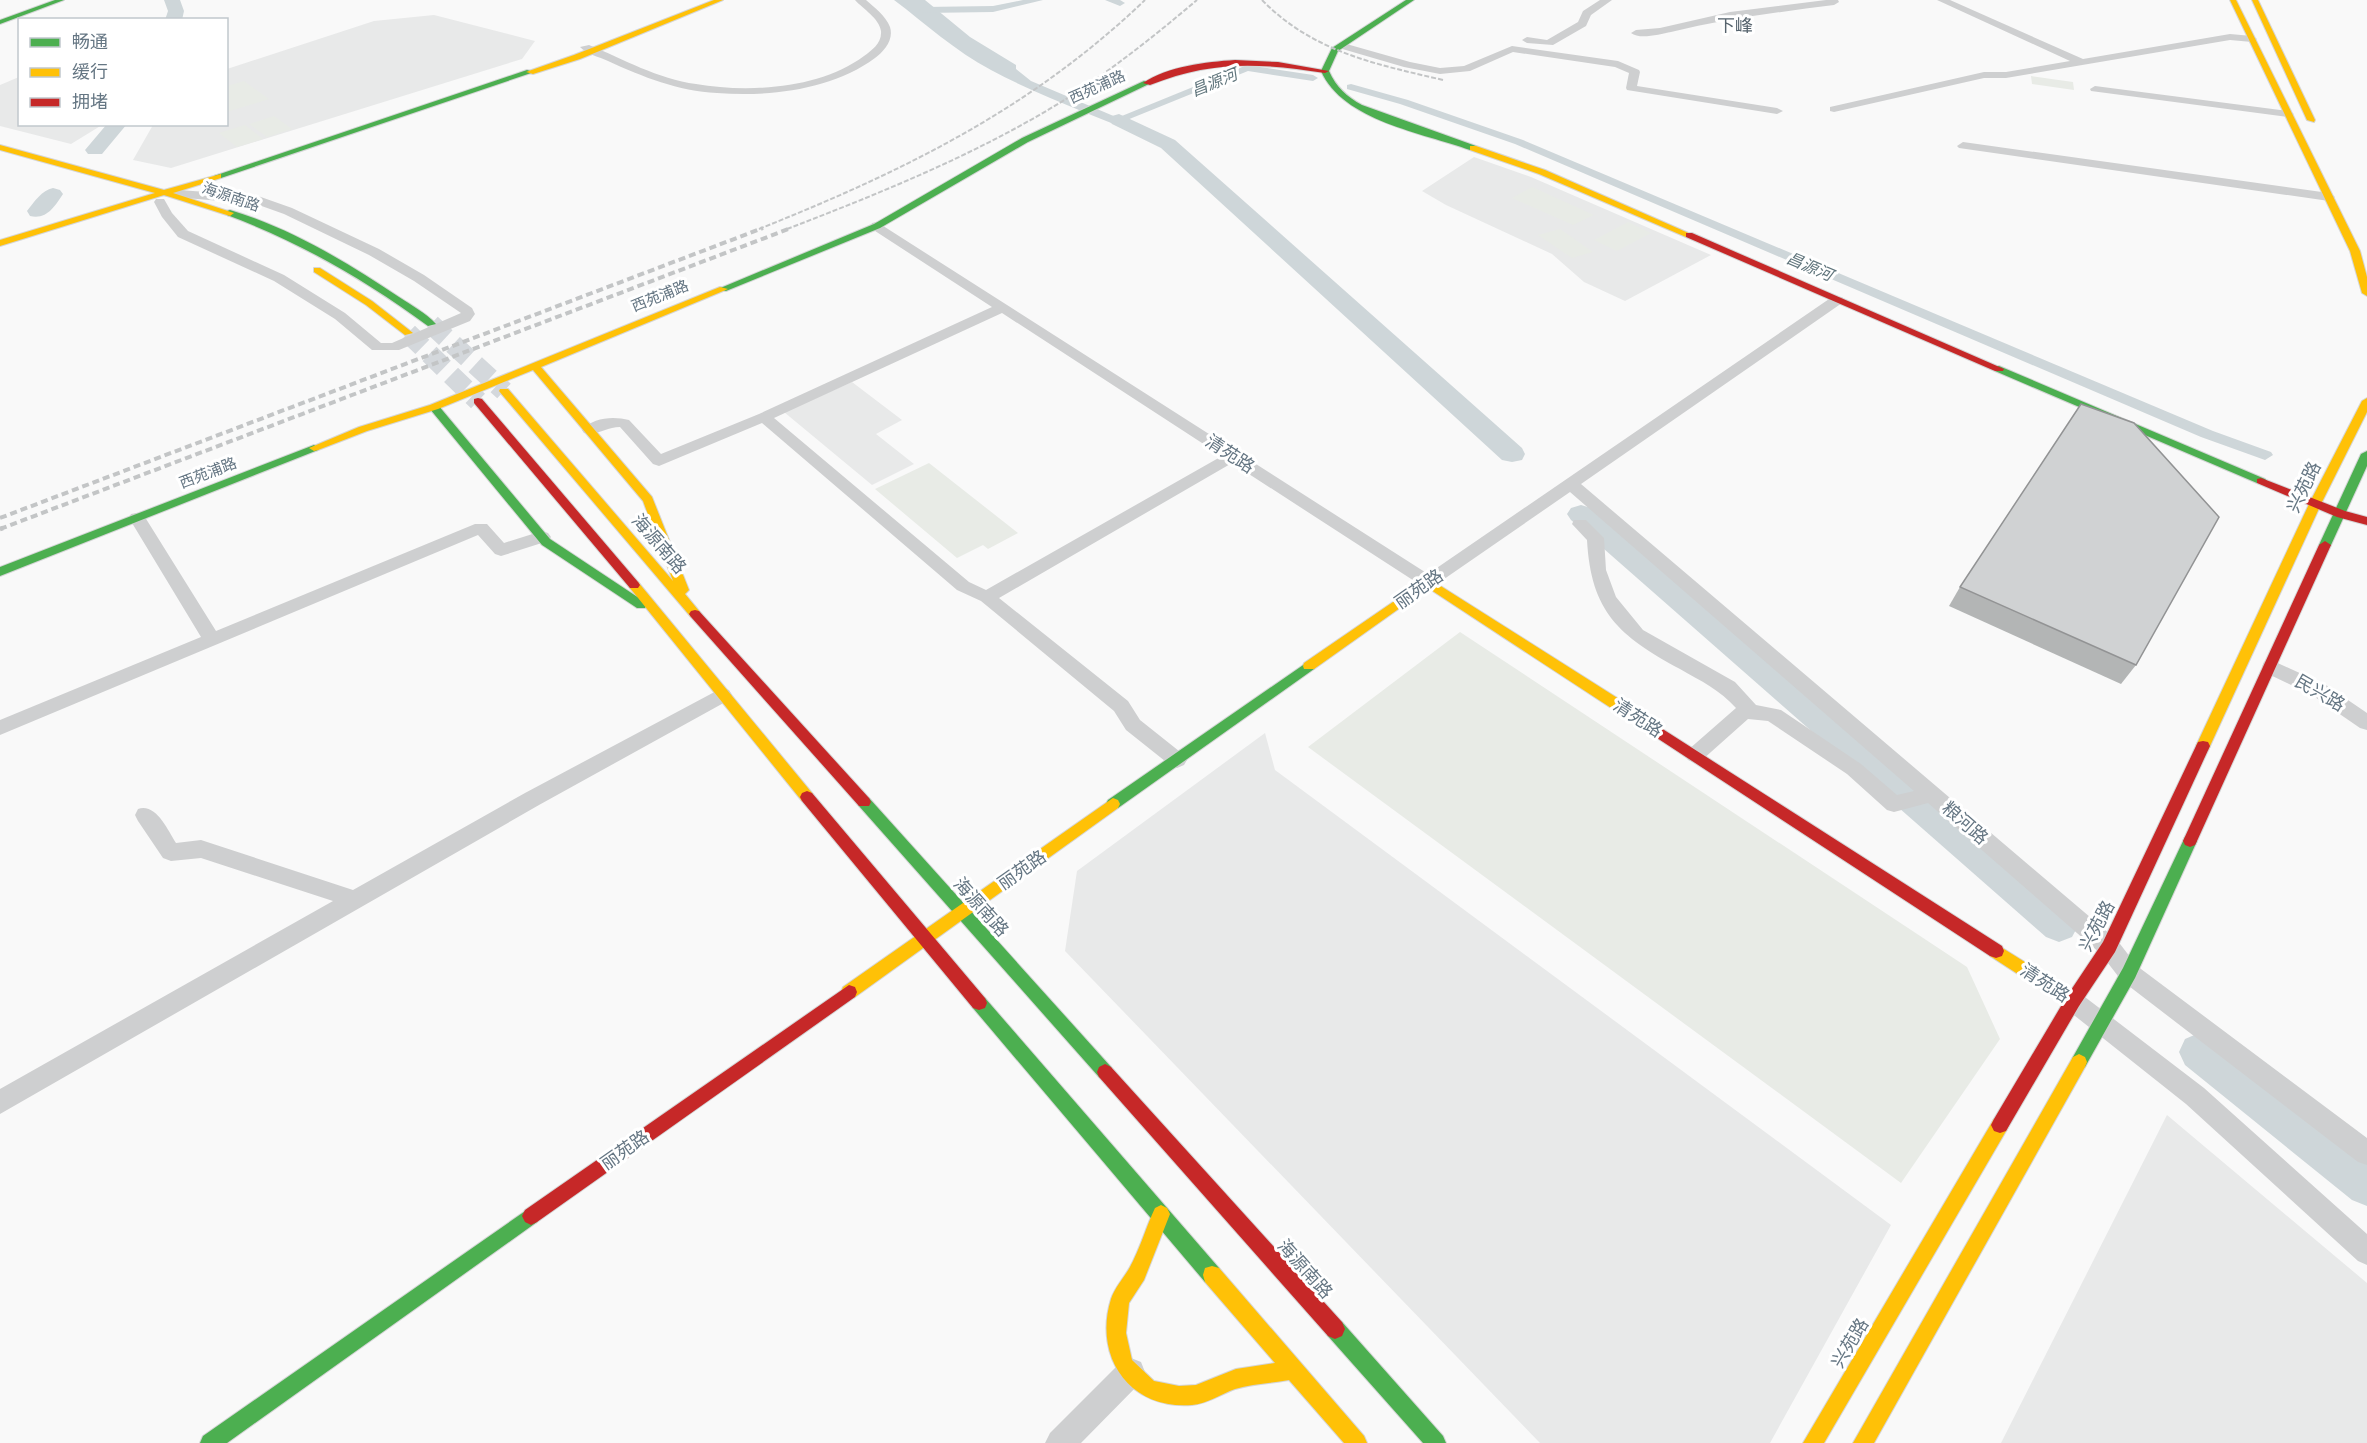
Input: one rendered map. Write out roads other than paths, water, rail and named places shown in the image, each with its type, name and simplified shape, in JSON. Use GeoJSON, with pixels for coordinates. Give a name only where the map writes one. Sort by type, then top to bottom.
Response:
{"type":"FeatureCollection","features":[{"type":"Feature","properties":{"kind":"main road"},"geometry":{"type":"LineString","coordinates":[[0,20],[51,0]]}},
{"type":"Feature","properties":{"kind":"main road"},"geometry":{"type":"LineString","coordinates":[[0,20],[61,0]]}},
{"type":"Feature","properties":{"kind":"main road"},"geometry":{"type":"LineString","coordinates":[[0,243],[144,193],[590,49],[704,0]]}},
{"type":"Feature","properties":{"kind":"main road"},"geometry":{"type":"LineString","coordinates":[[161,198],[590,49],[720,0]]}},
{"type":"Feature","properties":{"kind":"main road"},"geometry":{"type":"LineString","coordinates":[[1411,0],[1339,48],[1325,71],[1327,78],[1338,93],[1359,107],[1542,172],[2246,475],[2316,502],[2343,509],[2367,521]]}},
{"type":"Feature","properties":{"kind":"main road"},"geometry":{"type":"LineString","coordinates":[[2233,0],[2355,252],[2367,293]]}},
{"type":"Feature","properties":{"kind":"main road"},"geometry":{"type":"LineString","coordinates":[[2255,0],[2318,135]]}},
{"type":"Feature","properties":{"kind":"main road"},"geometry":{"type":"LineString","coordinates":[[31,18],[78,2]]}},
{"type":"Feature","properties":{"kind":"main road"},"geometry":{"type":"LineString","coordinates":[[41,18],[78,2]]}},
{"type":"Feature","properties":{"kind":"main road"},"geometry":{"type":"LineString","coordinates":[[0,31],[18,24]]}},
{"type":"Feature","properties":{"kind":"main road","name":"西苑浦路"},"geometry":{"type":"LineString","coordinates":[[0,572],[363,429],[434,407],[877,226],[943,185],[1074,115],[1173,72],[1214,62],[1260,62],[1325,71]]}},
{"type":"Feature","properties":{"kind":"main road","name":"海源南路"},"geometry":{"type":"LineString","coordinates":[[0,147],[161,198],[230,214],[306,245],[373,282],[431,324]]}},
{"type":"Feature","properties":{"kind":"main road"},"geometry":{"type":"LineString","coordinates":[[0,157],[129,193],[144,193]]}},
{"type":"Feature","properties":{"kind":"main road"},"geometry":{"type":"LineString","coordinates":[[0,234],[129,193]]}},
{"type":"Feature","properties":{"kind":"main road","name":"海源南路"},"geometry":{"type":"LineString","coordinates":[[161,198],[220,225]]}},
{"type":"Feature","properties":{"kind":"main road"},"geometry":{"type":"LineString","coordinates":[[306,265],[369,303],[408,333]]}},
{"type":"Feature","properties":{"kind":"main road"},"geometry":{"type":"LineString","coordinates":[[534,365],[648,500],[690,608]]}},
{"type":"Feature","properties":{"kind":"main road","name":"海源南路"},"geometry":{"type":"LineString","coordinates":[[504,391],[690,608],[1436,1443]]}},
{"type":"Feature","properties":{"kind":"main road"},"geometry":{"type":"LineString","coordinates":[[478,401],[664,621],[722,695],[924,939],[1357,1443]]}},
{"type":"Feature","properties":{"kind":"main road","name":"兴苑路"},"geometry":{"type":"LineString","coordinates":[[1812,1443],[2073,1001],[2109,947],[2316,502],[2367,401]]}},
{"type":"Feature","properties":{"kind":"main road"},"geometry":{"type":"LineString","coordinates":[[434,407],[542,537],[560,553],[664,621]]}},
{"type":"Feature","properties":{"kind":"main road"},"geometry":{"type":"LineString","coordinates":[[363,429],[394,425],[428,426],[453,432]]}},
{"type":"Feature","properties":{"kind":"main road"},"geometry":{"type":"LineString","coordinates":[[1863,1443],[2129,973],[2367,454]]}},
{"type":"Feature","properties":{"kind":"main road"},"geometry":{"type":"LineString","coordinates":[[2343,509],[2367,510]]}},
{"type":"Feature","properties":{"kind":"main road","name":"清苑路"},"geometry":{"type":"LineString","coordinates":[[1428,582],[2073,1001]]}},
{"type":"Feature","properties":{"kind":"main road","name":"丽苑路"},"geometry":{"type":"LineString","coordinates":[[210,1443],[1428,582]]}},
{"type":"Feature","properties":{"kind":"main road"},"geometry":{"type":"LineString","coordinates":[[1161,1214],[1137,1273],[1120,1300],[1117,1316],[1119,1350],[1124,1365],[1147,1388],[1162,1394],[1179,1396],[1196,1395],[1236,1379],[1294,1369]]}},
{"type":"Feature","properties":{"kind":"street"},"geometry":{"type":"LineString","coordinates":[[590,49],[673,82],[695,88],[745,90],[794,85],[846,70],[879,49],[886,35],[884,25],[860,0]]}},
{"type":"Feature","properties":{"kind":"street"},"geometry":{"type":"LineString","coordinates":[[1440,70],[1511,40],[1550,43],[1582,24],[1587,13],[1607,0]]}},
{"type":"Feature","properties":{"kind":"street"},"geometry":{"type":"LineString","coordinates":[[1636,33],[1660,31],[1730,15],[1834,3],[1833,0]]}},
{"type":"Feature","properties":{"kind":"street"},"geometry":{"type":"LineString","coordinates":[[1942,0],[2081,62]]}},
{"type":"Feature","properties":{"kind":"street"},"geometry":{"type":"LineString","coordinates":[[1834,109],[1984,75],[2006,75],[2230,37],[2252,39]]}},
{"type":"Feature","properties":{"kind":"street"},"geometry":{"type":"LineString","coordinates":[[1339,48],[1407,65],[1440,70],[1466,69],[1512,49],[1618,64],[1635,72],[1631,88],[1777,111]]}},
{"type":"Feature","properties":{"kind":"street"},"geometry":{"type":"LineString","coordinates":[[2094,89],[2288,114]]}},
{"type":"Feature","properties":{"kind":"street"},"geometry":{"type":"LineString","coordinates":[[1963,146],[2329,197]]}},
{"type":"Feature","properties":{"kind":"street"},"geometry":{"type":"LineString","coordinates":[[161,198],[258,200],[288,211],[345,236],[397,264],[467,311],[468,314],[465,318],[394,347],[377,347],[340,316],[279,278],[183,234],[161,198]]}},
{"type":"Feature","properties":{"kind":"street","name":"清苑路"},"geometry":{"type":"LineString","coordinates":[[877,226],[1428,582]]}},
{"type":"Feature","properties":{"kind":"street","name":"丽苑路"},"geometry":{"type":"LineString","coordinates":[[1428,582],[1837,300]]}},
{"type":"Feature","properties":{"kind":"street"},"geometry":{"type":"LineString","coordinates":[[590,430],[613,421],[624,423],[659,461],[764,417],[1003,307]]}},
{"type":"Feature","properties":{"kind":"street"},"geometry":{"type":"LineString","coordinates":[[764,417],[963,586],[987,597],[1121,706],[1133,725],[1177,760]]}},
{"type":"Feature","properties":{"kind":"street"},"geometry":{"type":"LineString","coordinates":[[987,597],[1233,456]]}},
{"type":"Feature","properties":{"kind":"street","name":"粮河路"},"geometry":{"type":"LineString","coordinates":[[1570,483],[2109,947],[2129,973],[2367,1153]]}},
{"type":"Feature","properties":{"kind":"street"},"geometry":{"type":"LineString","coordinates":[[137,518],[212,640]]}},
{"type":"Feature","properties":{"kind":"street"},"geometry":{"type":"LineString","coordinates":[[1580,524],[1595,538],[1597,570],[1607,598],[1620,617],[1647,641],[1728,687],[1751,711]]}},
{"type":"Feature","properties":{"kind":"street"},"geometry":{"type":"LineString","coordinates":[[0,728],[481,528],[501,550],[542,537]]}},
{"type":"Feature","properties":{"kind":"street","name":"民兴路"},"geometry":{"type":"LineString","coordinates":[[2271,667],[2319,690],[2367,723]]}},
{"type":"Feature","properties":{"kind":"street"},"geometry":{"type":"LineString","coordinates":[[0,1102],[532,799],[722,695]]}},
{"type":"Feature","properties":{"kind":"street"},"geometry":{"type":"LineString","coordinates":[[1695,755],[1742,713],[1751,711],[1774,715],[1854,769],[1894,804],[1931,794]]}},
{"type":"Feature","properties":{"kind":"street"},"geometry":{"type":"LineString","coordinates":[[1854,769],[1892,760]]}},
{"type":"Feature","properties":{"kind":"street"},"geometry":{"type":"LineString","coordinates":[[145,814],[171,852],[201,849],[356,900]]}},
{"type":"Feature","properties":{"kind":"street","name":"清苑路"},"geometry":{"type":"LineString","coordinates":[[2073,1001],[2195,1096],[2367,1251]]}},
{"type":"Feature","properties":{"kind":"street"},"geometry":{"type":"LineString","coordinates":[[1060,1443],[1131,1372]]}},
{"type":"Feature","properties":{"kind":"waterway"},"geometry":{"type":"LineString","coordinates":[[172,0],[176,11],[174,18]]}},
{"type":"Feature","properties":{"kind":"waterway"},"geometry":{"type":"LineString","coordinates":[[924,10],[993,9],[1038,0]]}},
{"type":"Feature","properties":{"kind":"waterway"},"geometry":{"type":"LineString","coordinates":[[1110,0],[1120,3]]}},
{"type":"Feature","properties":{"kind":"waterway","name":"昌源河"},"geometry":{"type":"LineString","coordinates":[[1118,120],[1247,68],[1313,78]]}},
{"type":"Feature","properties":{"kind":"waterway","name":"昌源河"},"geometry":{"type":"LineString","coordinates":[[1351,87],[1404,102],[1519,142],[2207,434],[2265,455]]}},
{"type":"Feature","properties":{"kind":"waterway"},"geometry":{"type":"LineString","coordinates":[[1119,120],[1168,144],[1512,454]]}},
{"type":"Feature","properties":{"kind":"waterway"},"geometry":{"type":"LineString","coordinates":[[95,150],[116,126]]}},
{"type":"Feature","properties":{"kind":"waterway"},"geometry":{"type":"LineString","coordinates":[[38,211],[53,194]]}},
{"type":"Feature","properties":{"kind":"waterway"},"geometry":{"type":"LineString","coordinates":[[1581,514],[2059,926]]}},
{"type":"Feature","properties":{"kind":"waterway"},"geometry":{"type":"LineString","coordinates":[[2199,1052],[2367,1185]]}},
{"type":"Feature","properties":{"kind":"tunnel"},"geometry":{"type":"LineString","coordinates":[[431,324],[504,391]]}},
{"type":"Feature","properties":{"kind":"tunnel"},"geometry":{"type":"LineString","coordinates":[[408,333],[478,401]]}},
{"type":"Feature","properties":{"kind":"railway"},"geometry":{"type":"LineString","coordinates":[[759,229],[864,184],[964,134],[1057,74],[1102,39],[1145,0]]}},
{"type":"Feature","properties":{"kind":"railway"},"geometry":{"type":"LineString","coordinates":[[787,229],[935,168],[1008,133],[1077,92],[1197,0]]}},
{"type":"Feature","properties":{"kind":"railway"},"geometry":{"type":"LineString","coordinates":[[1262,0],[1302,32],[1346,54],[1443,80]]}},
{"type":"Feature","properties":{"kind":"railway"},"geometry":{"type":"LineString","coordinates":[[0,518],[763,228]]}},
{"type":"Feature","properties":{"kind":"railway"},"geometry":{"type":"LineString","coordinates":[[3,528],[0,529],[791,228]]}},
{"type":"Feature","properties":{"kind":"district","name":"下峰"},"geometry":{"type":"Point","coordinates":[1735,26]}}]}
